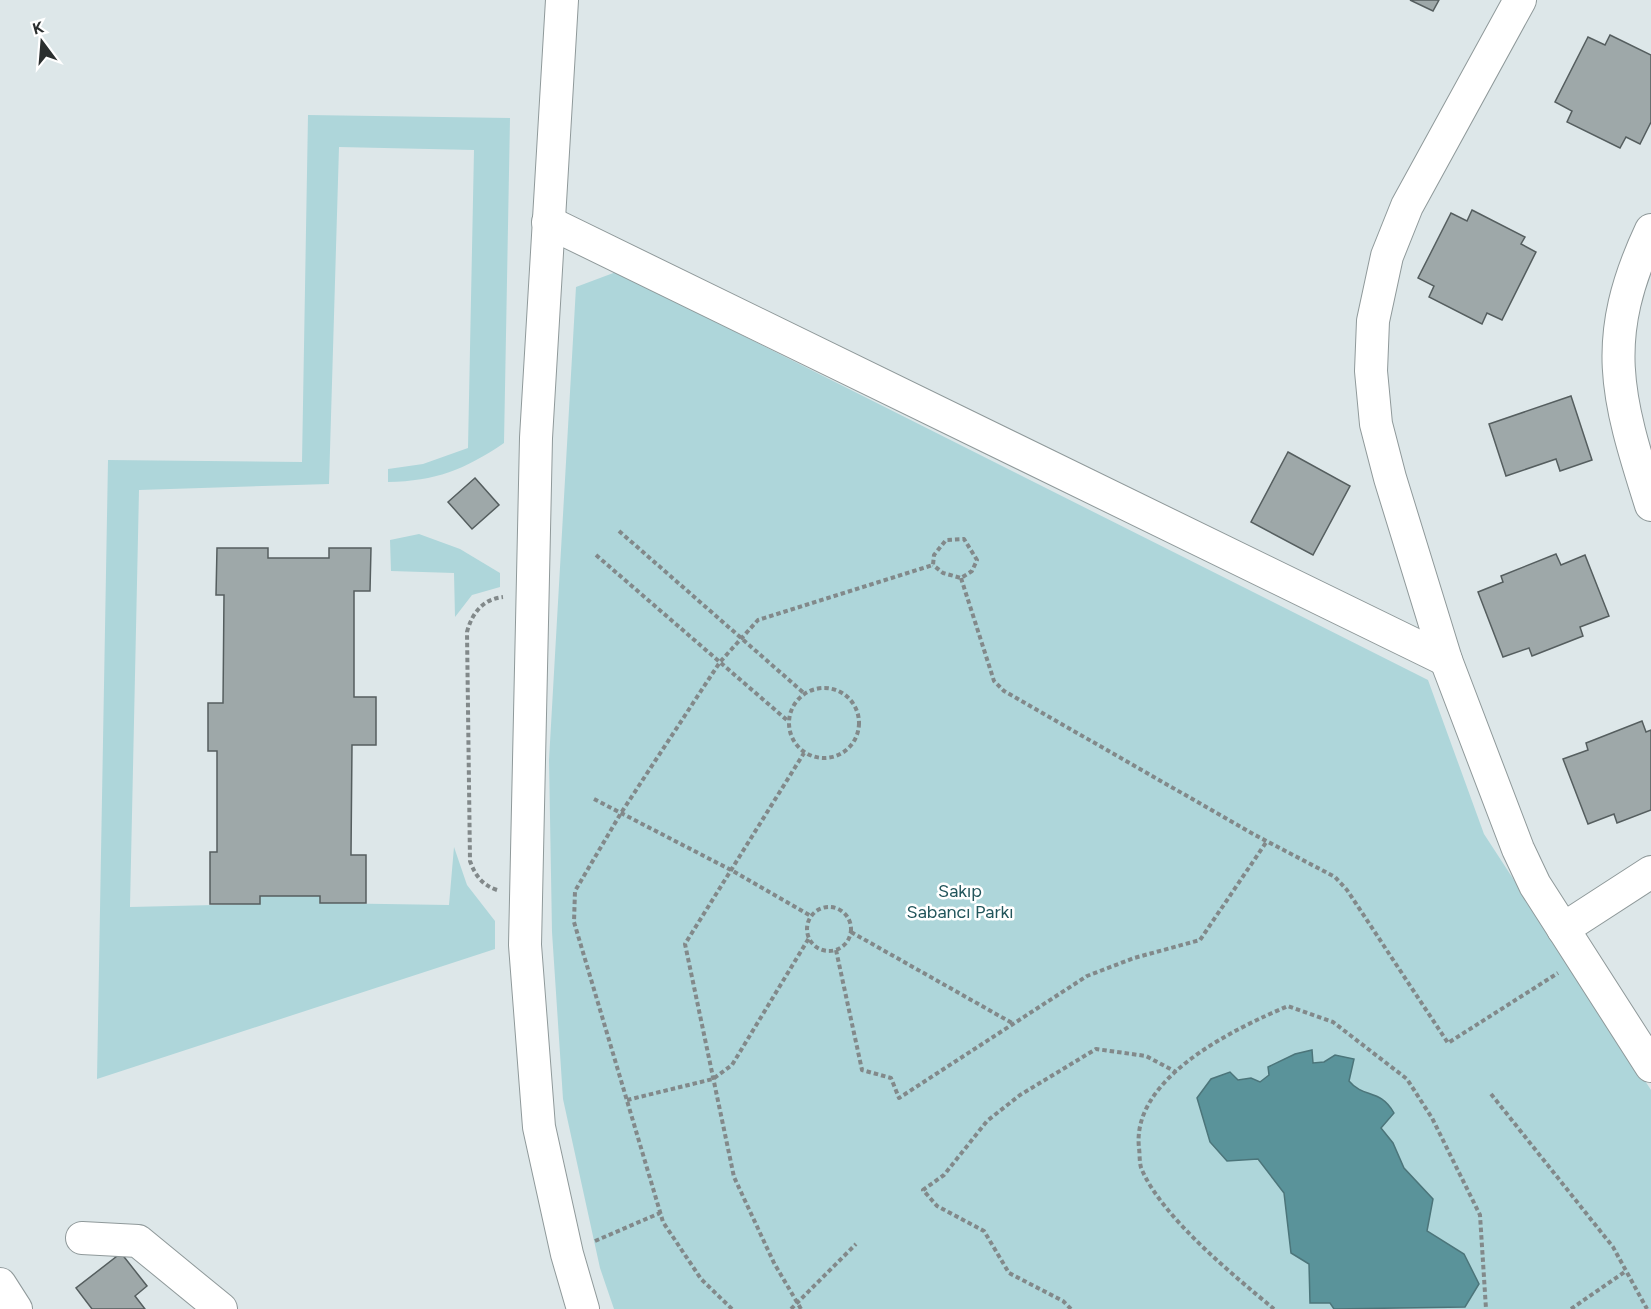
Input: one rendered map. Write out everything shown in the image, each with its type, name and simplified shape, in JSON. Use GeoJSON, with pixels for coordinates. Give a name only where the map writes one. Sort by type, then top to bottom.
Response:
{"type":"FeatureCollection","features":[{"type":"Feature","properties":{"kind":"street"},"geometry":{"type":"LineString","coordinates":[[562,0],[536,438],[525,945],[539,1127],[567,1254],[583,1309]]}},
{"type":"Feature","properties":{"kind":"street"},"geometry":{"type":"LineString","coordinates":[[1520,0],[1407,206],[1387,256],[1373,321],[1371,371],[1376,424],[1446,660],[1518,849],[1535,885],[1651,1066]]}},
{"type":"Feature","properties":{"kind":"street"},"geometry":{"type":"LineString","coordinates":[[548,222],[1446,660]]}},
{"type":"Feature","properties":{"kind":"street"},"geometry":{"type":"LineString","coordinates":[[1649,494],[1626,417],[1618,379],[1617,341],[1622,305],[1635,263],[1651,230]]}},
{"type":"Feature","properties":{"kind":"street"},"geometry":{"type":"LineString","coordinates":[[1563,929],[1651,872]]}},
{"type":"Feature","properties":{"kind":"street"},"geometry":{"type":"LineString","coordinates":[[82,1238],[138,1241],[221,1309]]}},
{"type":"Feature","properties":{"kind":"street"},"geometry":{"type":"LineString","coordinates":[[0,1284],[16,1309]]}},
{"type":"Feature","properties":{"kind":"path"},"geometry":{"type":"LineString","coordinates":[[619,531],[804,694]]}},
{"type":"Feature","properties":{"kind":"path"},"geometry":{"type":"LineString","coordinates":[[964,538],[977,560],[972,571],[962,578],[943,573],[933,565],[934,555],[946,540],[964,538]]}},
{"type":"Feature","properties":{"kind":"path"},"geometry":{"type":"LineString","coordinates":[[596,555],[788,721]]}},
{"type":"Feature","properties":{"kind":"path"},"geometry":{"type":"LineString","coordinates":[[732,1309],[701,1279],[663,1222],[574,922],[575,891],[621,813],[720,662],[758,620],[933,565]]}},
{"type":"Feature","properties":{"kind":"path"},"geometry":{"type":"LineString","coordinates":[[962,578],[994,681],[1004,691],[1267,841],[1335,877],[1347,890],[1448,1043],[1581,958]]}},
{"type":"Feature","properties":{"kind":"path"},"geometry":{"type":"LineString","coordinates":[[503,890],[495,890],[483,883],[474,873],[470,861],[467,632],[474,614],[480,607],[500,597],[509,597]]}},
{"type":"Feature","properties":{"kind":"path"},"geometry":{"type":"LineString","coordinates":[[820,688],[842,693],[856,709],[859,720],[854,742],[837,756],[815,757],[804,753],[790,733],[788,721],[791,709],[804,694],[820,688]]}},
{"type":"Feature","properties":{"kind":"path"},"geometry":{"type":"LineString","coordinates":[[801,1309],[774,1263],[734,1177],[685,944],[804,753]]}},
{"type":"Feature","properties":{"kind":"path"},"geometry":{"type":"LineString","coordinates":[[594,799],[731,870],[811,916]]}},
{"type":"Feature","properties":{"kind":"path"},"geometry":{"type":"LineString","coordinates":[[836,950],[862,1070],[891,1078],[899,1098],[1087,976],[1134,958],[1200,940],[1267,841]]}},
{"type":"Feature","properties":{"kind":"path"},"geometry":{"type":"LineString","coordinates":[[627,1100],[713,1079],[732,1065],[809,938],[808,924],[811,916],[822,908],[836,907],[847,915],[851,932],[848,942],[836,950],[823,950],[809,938]]}},
{"type":"Feature","properties":{"kind":"path"},"geometry":{"type":"LineString","coordinates":[[851,932],[1012,1023]]}},
{"type":"Feature","properties":{"kind":"path"},"geometry":{"type":"LineString","coordinates":[[1274,1309],[1206,1249],[1161,1201],[1141,1169],[1137,1133],[1150,1099],[1192,1056],[1288,1006],[1334,1022],[1407,1079],[1454,1159],[1480,1215],[1486,1309]]}},
{"type":"Feature","properties":{"kind":"path"},"geometry":{"type":"LineString","coordinates":[[1071,1309],[1063,1301],[1010,1273],[984,1231],[937,1206],[923,1190],[944,1175],[987,1121],[1020,1095],[1096,1049],[1146,1056],[1176,1072]]}},
{"type":"Feature","properties":{"kind":"path"},"geometry":{"type":"LineString","coordinates":[[1491,1094],[1613,1247],[1647,1309]]}},
{"type":"Feature","properties":{"kind":"path"},"geometry":{"type":"LineString","coordinates":[[567,1254],[660,1213]]}},
{"type":"Feature","properties":{"kind":"path"},"geometry":{"type":"LineString","coordinates":[[791,1309],[856,1245]]}},
{"type":"Feature","properties":{"kind":"path"},"geometry":{"type":"LineString","coordinates":[[1571,1309],[1626,1271]]}},
{"type":"Feature","properties":{"kind":"green space"},"geometry":{"type":"Polygon","coordinates":[[[308,115],[510,118],[504,443],[476,460],[449,472],[421,479],[388,482],[388,469],[423,464],[468,448],[474,150],[339,147],[329,484],[139,490],[130,907],[259,904],[260,896],[320,896],[321,903],[449,905],[454,847],[467,885],[495,921],[495,949],[97,1079],[108,460],[302,462],[308,115]]]}},
{"type":"Feature","properties":{"kind":"green space","name":"Sakıp Sabancı Parkı"},"geometry":{"type":"Polygon","coordinates":[[[616,272],[1428,680],[1484,834],[1651,1090],[1651,1309],[614,1309],[600,1268],[563,1099],[552,932],[549,760],[576,287],[616,272]]]}},
{"type":"Feature","properties":{"kind":"green space"},"geometry":{"type":"Polygon","coordinates":[[[419,534],[460,549],[500,573],[500,587],[472,595],[455,617],[454,573],[391,571],[390,540],[419,534]]]}},
{"type":"Feature","properties":{"kind":"shaded area"},"geometry":{"type":"Polygon","coordinates":[[[1312,1050],[1313,1063],[1324,1062],[1335,1055],[1354,1059],[1349,1081],[1360,1090],[1383,1100],[1394,1113],[1381,1128],[1393,1143],[1404,1168],[1433,1199],[1427,1231],[1464,1254],[1479,1284],[1465,1307],[1334,1309],[1330,1303],[1310,1303],[1309,1264],[1291,1253],[1284,1193],[1258,1159],[1227,1161],[1210,1142],[1197,1098],[1211,1079],[1230,1072],[1238,1080],[1251,1078],[1260,1082],[1269,1075],[1268,1067],[1295,1054],[1312,1050]]]}},
{"type":"Feature","properties":{"kind":"building"},"geometry":{"type":"Polygon","coordinates":[[[1410,0],[1439,0],[1433,11],[1410,0]]]}},
{"type":"Feature","properties":{"kind":"building"},"geometry":{"type":"Polygon","coordinates":[[[1610,35],[1651,55],[1651,122],[1640,144],[1626,137],[1620,148],[1567,122],[1572,111],[1555,102],[1588,37],[1605,45],[1610,35]]]}},
{"type":"Feature","properties":{"kind":"building"},"geometry":{"type":"Polygon","coordinates":[[[1472,210],[1525,237],[1521,244],[1536,252],[1502,320],[1487,313],[1482,324],[1429,297],[1434,286],[1418,278],[1451,213],[1467,221],[1472,210]]]}},
{"type":"Feature","properties":{"kind":"building"},"geometry":{"type":"Polygon","coordinates":[[[1571,396],[1592,460],[1560,471],[1556,459],[1506,476],[1489,424],[1571,396]]]}},
{"type":"Feature","properties":{"kind":"building"},"geometry":{"type":"Polygon","coordinates":[[[1288,452],[1350,486],[1313,555],[1251,522],[1288,452]]]}},
{"type":"Feature","properties":{"kind":"building"},"geometry":{"type":"Polygon","coordinates":[[[475,478],[499,505],[472,529],[448,502],[475,478]]]}},
{"type":"Feature","properties":{"kind":"building"},"geometry":{"type":"Polygon","coordinates":[[[217,548],[268,548],[268,558],[329,558],[329,548],[371,548],[370,591],[354,591],[354,697],[376,697],[376,745],[352,745],[351,855],[366,855],[366,903],[320,903],[320,896],[260,896],[260,904],[210,904],[210,852],[217,852],[217,751],[208,751],[208,703],[223,703],[224,595],[216,595],[217,548]]]}},
{"type":"Feature","properties":{"kind":"building"},"geometry":{"type":"Polygon","coordinates":[[[1556,554],[1561,565],[1585,555],[1609,616],[1580,627],[1583,636],[1532,656],[1529,648],[1503,657],[1478,592],[1503,582],[1501,576],[1556,554]]]}},
{"type":"Feature","properties":{"kind":"building"},"geometry":{"type":"Polygon","coordinates":[[[1642,721],[1646,732],[1651,730],[1651,810],[1617,823],[1614,814],[1588,824],[1563,759],[1588,750],[1586,743],[1642,721]]]}},
{"type":"Feature","properties":{"kind":"building"},"geometry":{"type":"Polygon","coordinates":[[[121,1253],[147,1286],[135,1296],[145,1309],[92,1309],[76,1288],[121,1253]]]}}]}
